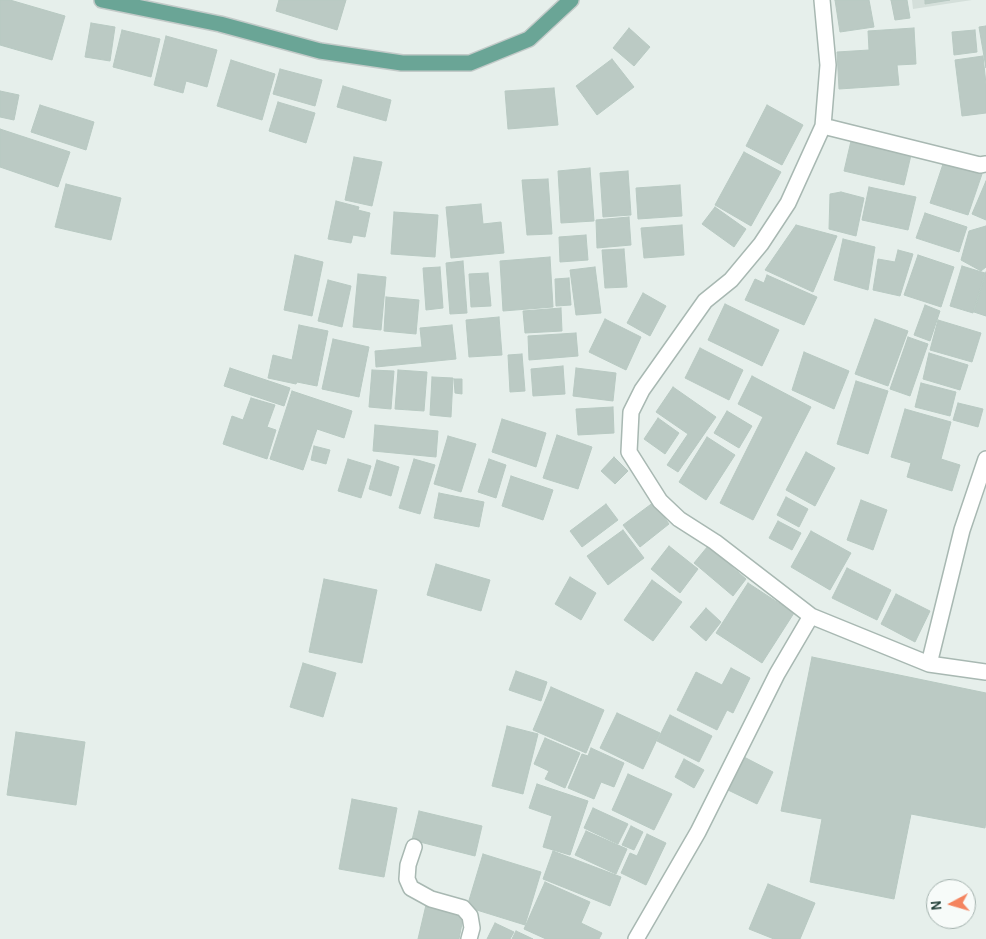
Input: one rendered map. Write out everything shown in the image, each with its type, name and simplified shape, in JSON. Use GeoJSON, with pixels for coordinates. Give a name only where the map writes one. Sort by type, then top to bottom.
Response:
{"type":"FeatureCollection","features":[{"type":"Feature","properties":{"kind":"main road"},"geometry":{"type":"LineString","coordinates":[[102,0],[220,24],[320,51],[402,63],[470,63],[530,39],[571,0]]}},
{"type":"Feature","properties":{"kind":"street"},"geometry":{"type":"LineString","coordinates":[[822,0],[828,65],[823,126],[788,203],[761,244],[732,280],[705,301],[642,390],[631,412],[629,452],[660,501],[679,519],[715,542],[811,616],[929,664],[986,672]]}},
{"type":"Feature","properties":{"kind":"street"},"geometry":{"type":"LineString","coordinates":[[823,126],[980,165],[986,164]]}},
{"type":"Feature","properties":{"kind":"street"},"geometry":{"type":"LineString","coordinates":[[929,664],[962,530],[986,459]]}},
{"type":"Feature","properties":{"kind":"street"},"geometry":{"type":"LineString","coordinates":[[636,939],[698,832],[777,674],[811,616]]}},
{"type":"Feature","properties":{"kind":"street"},"geometry":{"type":"LineString","coordinates":[[414,847],[408,866],[407,880],[411,888],[431,899],[463,908],[470,916],[472,928],[469,939]]}},
{"type":"Feature","properties":{"kind":"shaded area"},"geometry":{"type":"Polygon","coordinates":[[[912,0],[972,0],[913,9],[912,0]]]}},
{"type":"Feature","properties":{"kind":"building"},"geometry":{"type":"Polygon","coordinates":[[[0,0],[10,0],[65,16],[52,60],[0,45],[0,0]]]}},
{"type":"Feature","properties":{"kind":"building"},"geometry":{"type":"Polygon","coordinates":[[[279,0],[346,0],[337,30],[276,11],[279,0]]]}},
{"type":"Feature","properties":{"kind":"building"},"geometry":{"type":"Polygon","coordinates":[[[835,0],[869,0],[874,27],[840,32],[835,0]]]}},
{"type":"Feature","properties":{"kind":"building"},"geometry":{"type":"Polygon","coordinates":[[[891,0],[907,0],[910,18],[895,20],[891,0]]]}},
{"type":"Feature","properties":{"kind":"building"},"geometry":{"type":"Polygon","coordinates":[[[925,0],[950,0],[925,4],[925,0]]]}},
{"type":"Feature","properties":{"kind":"building"},"geometry":{"type":"Polygon","coordinates":[[[91,23],[115,27],[110,61],[85,57],[91,23]]]}},
{"type":"Feature","properties":{"kind":"building"},"geometry":{"type":"Polygon","coordinates":[[[986,26],[986,68],[979,27],[986,26]]]}},
{"type":"Feature","properties":{"kind":"building"},"geometry":{"type":"Polygon","coordinates":[[[629,28],[650,47],[634,66],[613,48],[629,28]]]}},
{"type":"Feature","properties":{"kind":"building"},"geometry":{"type":"Polygon","coordinates":[[[914,28],[916,64],[897,65],[899,85],[839,89],[837,52],[869,50],[868,31],[914,28]]]}},
{"type":"Feature","properties":{"kind":"building"},"geometry":{"type":"Polygon","coordinates":[[[122,30],[160,39],[151,77],[113,67],[122,30]]]}},
{"type":"Feature","properties":{"kind":"building"},"geometry":{"type":"Polygon","coordinates":[[[975,30],[977,52],[954,55],[952,32],[975,30]]]}},
{"type":"Feature","properties":{"kind":"building"},"geometry":{"type":"Polygon","coordinates":[[[166,36],[217,50],[207,87],[186,81],[183,93],[154,85],[166,36]]]}},
{"type":"Feature","properties":{"kind":"building"},"geometry":{"type":"Polygon","coordinates":[[[983,56],[986,84],[986,113],[962,116],[955,60],[983,56]]]}},
{"type":"Feature","properties":{"kind":"building"},"geometry":{"type":"Polygon","coordinates":[[[612,59],[634,87],[597,115],[576,86],[612,59]]]}},
{"type":"Feature","properties":{"kind":"building"},"geometry":{"type":"Polygon","coordinates":[[[231,60],[275,74],[262,120],[217,106],[231,60]]]}},
{"type":"Feature","properties":{"kind":"building"},"geometry":{"type":"Polygon","coordinates":[[[280,69],[322,80],[315,106],[273,94],[280,69]]]}},
{"type":"Feature","properties":{"kind":"building"},"geometry":{"type":"Polygon","coordinates":[[[343,86],[391,100],[386,121],[337,107],[343,86]]]}},
{"type":"Feature","properties":{"kind":"building"},"geometry":{"type":"Polygon","coordinates":[[[554,88],[558,125],[508,129],[505,91],[554,88]]]}},
{"type":"Feature","properties":{"kind":"building"},"geometry":{"type":"Polygon","coordinates":[[[0,91],[19,95],[14,120],[0,117],[0,91]]]}},
{"type":"Feature","properties":{"kind":"building"},"geometry":{"type":"Polygon","coordinates":[[[278,102],[315,113],[306,143],[269,131],[278,102]]]}},
{"type":"Feature","properties":{"kind":"building"},"geometry":{"type":"Polygon","coordinates":[[[40,105],[94,122],[86,150],[31,132],[40,105]]]}},
{"type":"Feature","properties":{"kind":"building"},"geometry":{"type":"Polygon","coordinates":[[[767,105],[803,125],[782,165],[746,146],[767,105]]]}},
{"type":"Feature","properties":{"kind":"building"},"geometry":{"type":"Polygon","coordinates":[[[0,129],[70,152],[58,187],[0,167],[0,129]]]}},
{"type":"Feature","properties":{"kind":"building"},"geometry":{"type":"Polygon","coordinates":[[[851,141],[911,155],[904,185],[844,171],[851,141]]]}},
{"type":"Feature","properties":{"kind":"building"},"geometry":{"type":"Polygon","coordinates":[[[744,152],[781,172],[751,226],[715,205],[744,152]]]}},
{"type":"Feature","properties":{"kind":"building"},"geometry":{"type":"Polygon","coordinates":[[[354,157],[382,162],[372,206],[345,200],[354,157]]]}},
{"type":"Feature","properties":{"kind":"building"},"geometry":{"type":"Polygon","coordinates":[[[944,161],[982,174],[968,215],[930,203],[944,161]]]}},
{"type":"Feature","properties":{"kind":"building"},"geometry":{"type":"Polygon","coordinates":[[[590,168],[594,221],[561,223],[558,171],[590,168]]]}},
{"type":"Feature","properties":{"kind":"building"},"geometry":{"type":"Polygon","coordinates":[[[628,171],[631,215],[603,217],[600,173],[628,171]]]}},
{"type":"Feature","properties":{"kind":"building"},"geometry":{"type":"Polygon","coordinates":[[[548,179],[552,234],[527,235],[522,180],[548,179]]]}},
{"type":"Feature","properties":{"kind":"building"},"geometry":{"type":"Polygon","coordinates":[[[986,181],[986,220],[972,214],[986,181]]]}},
{"type":"Feature","properties":{"kind":"building"},"geometry":{"type":"Polygon","coordinates":[[[66,184],[121,198],[111,240],[55,227],[66,184]]]}},
{"type":"Feature","properties":{"kind":"building"},"geometry":{"type":"Polygon","coordinates":[[[680,185],[682,216],[638,219],[636,188],[680,185]]]}},
{"type":"Feature","properties":{"kind":"building"},"geometry":{"type":"Polygon","coordinates":[[[869,187],[916,197],[908,230],[862,220],[869,187]]]}},
{"type":"Feature","properties":{"kind":"building"},"geometry":{"type":"Polygon","coordinates":[[[841,192],[864,198],[856,236],[829,229],[830,194],[841,192]]]}},
{"type":"Feature","properties":{"kind":"building"},"geometry":{"type":"Polygon","coordinates":[[[336,201],[359,207],[358,210],[370,213],[365,237],[353,235],[351,243],[328,239],[336,201]]]}},
{"type":"Feature","properties":{"kind":"building"},"geometry":{"type":"Polygon","coordinates":[[[481,204],[483,224],[501,222],[504,253],[451,258],[446,207],[481,204]]]}},
{"type":"Feature","properties":{"kind":"building"},"geometry":{"type":"Polygon","coordinates":[[[715,207],[746,229],[734,247],[702,224],[715,207]]]}},
{"type":"Feature","properties":{"kind":"building"},"geometry":{"type":"Polygon","coordinates":[[[394,212],[438,215],[435,257],[391,254],[394,212]]]}},
{"type":"Feature","properties":{"kind":"building"},"geometry":{"type":"Polygon","coordinates":[[[925,213],[967,227],[959,252],[916,238],[925,213]]]}},
{"type":"Feature","properties":{"kind":"building"},"geometry":{"type":"Polygon","coordinates":[[[629,217],[631,245],[597,248],[596,220],[629,217]]]}},
{"type":"Feature","properties":{"kind":"building"},"geometry":{"type":"Polygon","coordinates":[[[682,225],[684,255],[644,258],[641,228],[682,225]]]}},
{"type":"Feature","properties":{"kind":"building"},"geometry":{"type":"Polygon","coordinates":[[[796,225],[837,236],[813,292],[765,270],[796,225]]]}},
{"type":"Feature","properties":{"kind":"building"},"geometry":{"type":"Polygon","coordinates":[[[986,226],[986,267],[981,271],[961,260],[969,231],[986,226]]]}},
{"type":"Feature","properties":{"kind":"building"},"geometry":{"type":"Polygon","coordinates":[[[586,235],[588,260],[560,262],[559,237],[586,235]]]}},
{"type":"Feature","properties":{"kind":"building"},"geometry":{"type":"Polygon","coordinates":[[[843,239],[875,247],[868,290],[834,280],[843,239]]]}},
{"type":"Feature","properties":{"kind":"building"},"geometry":{"type":"Polygon","coordinates":[[[624,249],[627,287],[605,288],[602,250],[624,249]]]}},
{"type":"Feature","properties":{"kind":"building"},"geometry":{"type":"Polygon","coordinates":[[[898,250],[913,254],[900,296],[873,290],[878,259],[895,262],[898,250]]]}},
{"type":"Feature","properties":{"kind":"building"},"geometry":{"type":"Polygon","coordinates":[[[295,255],[323,262],[312,316],[284,310],[295,255]]]}},
{"type":"Feature","properties":{"kind":"building"},"geometry":{"type":"Polygon","coordinates":[[[918,255],[954,267],[941,307],[904,295],[918,255]]]}},
{"type":"Feature","properties":{"kind":"building"},"geometry":{"type":"Polygon","coordinates":[[[550,257],[553,307],[503,311],[500,261],[550,257]]]}},
{"type":"Feature","properties":{"kind":"building"},"geometry":{"type":"Polygon","coordinates":[[[463,261],[467,313],[450,314],[446,263],[463,261]]]}},
{"type":"Feature","properties":{"kind":"building"},"geometry":{"type":"Polygon","coordinates":[[[962,266],[985,273],[973,313],[950,306],[962,266]]]}},
{"type":"Feature","properties":{"kind":"building"},"geometry":{"type":"Polygon","coordinates":[[[440,267],[443,308],[426,310],[423,268],[440,267]]]}},
{"type":"Feature","properties":{"kind":"building"},"geometry":{"type":"Polygon","coordinates":[[[595,267],[601,313],[576,315],[570,270],[595,267]]]}},
{"type":"Feature","properties":{"kind":"building"},"geometry":{"type":"Polygon","coordinates":[[[986,272],[986,316],[974,312],[986,272]]]}},
{"type":"Feature","properties":{"kind":"building"},"geometry":{"type":"Polygon","coordinates":[[[488,273],[491,306],[471,307],[469,274],[488,273]]]}},
{"type":"Feature","properties":{"kind":"building"},"geometry":{"type":"Polygon","coordinates":[[[358,274],[386,277],[381,330],[353,327],[358,274]]]}},
{"type":"Feature","properties":{"kind":"building"},"geometry":{"type":"Polygon","coordinates":[[[767,275],[817,297],[804,325],[745,300],[755,279],[764,283],[767,275]]]}},
{"type":"Feature","properties":{"kind":"building"},"geometry":{"type":"Polygon","coordinates":[[[569,278],[571,305],[556,306],[555,279],[569,278]]]}},
{"type":"Feature","properties":{"kind":"building"},"geometry":{"type":"Polygon","coordinates":[[[328,280],[351,286],[342,327],[318,321],[328,280]]]}},
{"type":"Feature","properties":{"kind":"building"},"geometry":{"type":"Polygon","coordinates":[[[643,293],[666,306],[650,336],[627,323],[643,293]]]}},
{"type":"Feature","properties":{"kind":"building"},"geometry":{"type":"Polygon","coordinates":[[[386,297],[419,300],[416,334],[384,331],[386,297]]]}},
{"type":"Feature","properties":{"kind":"building"},"geometry":{"type":"Polygon","coordinates":[[[725,304],[779,330],[762,366],[708,340],[725,304]]]}},
{"type":"Feature","properties":{"kind":"building"},"geometry":{"type":"Polygon","coordinates":[[[925,305],[940,311],[930,341],[914,335],[925,305]]]}},
{"type":"Feature","properties":{"kind":"building"},"geometry":{"type":"Polygon","coordinates":[[[561,308],[562,331],[525,333],[523,311],[561,308]]]}},
{"type":"Feature","properties":{"kind":"building"},"geometry":{"type":"Polygon","coordinates":[[[499,317],[502,355],[469,357],[466,320],[499,317]]]}},
{"type":"Feature","properties":{"kind":"building"},"geometry":{"type":"Polygon","coordinates":[[[605,319],[641,337],[626,370],[589,352],[605,319]]]}},
{"type":"Feature","properties":{"kind":"building"},"geometry":{"type":"Polygon","coordinates":[[[875,319],[908,331],[888,386],[855,374],[875,319]]]}},
{"type":"Feature","properties":{"kind":"building"},"geometry":{"type":"Polygon","coordinates":[[[938,320],[981,333],[972,362],[930,350],[938,320]]]}},
{"type":"Feature","properties":{"kind":"building"},"geometry":{"type":"Polygon","coordinates":[[[299,325],[328,331],[317,386],[268,378],[273,355],[292,360],[299,325]]]}},
{"type":"Feature","properties":{"kind":"building"},"geometry":{"type":"Polygon","coordinates":[[[452,325],[456,359],[376,367],[375,351],[422,347],[420,328],[452,325]]]}},
{"type":"Feature","properties":{"kind":"building"},"geometry":{"type":"Polygon","coordinates":[[[576,333],[578,356],[529,360],[528,336],[576,333]]]}},
{"type":"Feature","properties":{"kind":"building"},"geometry":{"type":"Polygon","coordinates":[[[908,337],[928,344],[910,396],[890,389],[908,337]]]}},
{"type":"Feature","properties":{"kind":"building"},"geometry":{"type":"Polygon","coordinates":[[[333,339],[369,347],[359,397],[322,389],[333,339]]]}},
{"type":"Feature","properties":{"kind":"building"},"geometry":{"type":"Polygon","coordinates":[[[700,348],[743,370],[729,400],[685,378],[700,348]]]}},
{"type":"Feature","properties":{"kind":"building"},"geometry":{"type":"Polygon","coordinates":[[[804,352],[849,371],[834,409],[792,390],[804,352]]]}},
{"type":"Feature","properties":{"kind":"building"},"geometry":{"type":"Polygon","coordinates":[[[929,353],[968,365],[960,390],[923,379],[929,353]]]}},
{"type":"Feature","properties":{"kind":"building"},"geometry":{"type":"Polygon","coordinates":[[[522,354],[525,391],[510,392],[508,355],[522,354]]]}},
{"type":"Feature","properties":{"kind":"building"},"geometry":{"type":"Polygon","coordinates":[[[563,366],[565,394],[533,396],[531,369],[563,366]]]}},
{"type":"Feature","properties":{"kind":"building"},"geometry":{"type":"Polygon","coordinates":[[[230,368],[290,388],[284,406],[224,386],[230,368]]]}},
{"type":"Feature","properties":{"kind":"building"},"geometry":{"type":"Polygon","coordinates":[[[576,368],[616,373],[613,401],[573,396],[576,368]]]}},
{"type":"Feature","properties":{"kind":"building"},"geometry":{"type":"Polygon","coordinates":[[[372,370],[394,371],[391,409],[369,407],[372,370]]]}},
{"type":"Feature","properties":{"kind":"building"},"geometry":{"type":"Polygon","coordinates":[[[398,370],[427,372],[424,411],[395,409],[398,370]]]}},
{"type":"Feature","properties":{"kind":"building"},"geometry":{"type":"Polygon","coordinates":[[[752,376],[811,407],[753,520],[720,503],[763,417],[738,404],[752,376]]]}},
{"type":"Feature","properties":{"kind":"building"},"geometry":{"type":"Polygon","coordinates":[[[432,377],[453,378],[451,417],[430,415],[432,377]]]}},
{"type":"Feature","properties":{"kind":"building"},"geometry":{"type":"Polygon","coordinates":[[[454,379],[462,379],[462,394],[455,393],[454,379]]]}},
{"type":"Feature","properties":{"kind":"building"},"geometry":{"type":"Polygon","coordinates":[[[856,381],[888,391],[868,454],[837,444],[856,381]]]}},
{"type":"Feature","properties":{"kind":"building"},"geometry":{"type":"Polygon","coordinates":[[[921,383],[956,392],[950,416],[915,407],[921,383]]]}},
{"type":"Feature","properties":{"kind":"building"},"geometry":{"type":"Polygon","coordinates":[[[673,387],[716,417],[678,472],[667,465],[688,434],[656,412],[673,387]]]}},
{"type":"Feature","properties":{"kind":"building"},"geometry":{"type":"Polygon","coordinates":[[[292,391],[352,411],[344,438],[317,429],[303,470],[270,459],[292,391]]]}},
{"type":"Feature","properties":{"kind":"building"},"geometry":{"type":"Polygon","coordinates":[[[251,398],[275,405],[267,427],[276,430],[267,459],[223,444],[232,416],[243,420],[251,398]]]}},
{"type":"Feature","properties":{"kind":"building"},"geometry":{"type":"Polygon","coordinates":[[[958,403],[983,409],[978,427],[953,420],[958,403]]]}},
{"type":"Feature","properties":{"kind":"building"},"geometry":{"type":"Polygon","coordinates":[[[613,407],[614,433],[578,435],[576,409],[613,407]]]}},
{"type":"Feature","properties":{"kind":"building"},"geometry":{"type":"Polygon","coordinates":[[[905,409],[951,422],[941,459],[960,465],[952,491],[907,477],[911,463],[891,457],[905,409]]]}},
{"type":"Feature","properties":{"kind":"building"},"geometry":{"type":"Polygon","coordinates":[[[727,411],[752,426],[739,448],[714,433],[727,411]]]}},
{"type":"Feature","properties":{"kind":"building"},"geometry":{"type":"Polygon","coordinates":[[[658,418],[679,433],[665,454],[644,439],[658,418]]]}},
{"type":"Feature","properties":{"kind":"building"},"geometry":{"type":"Polygon","coordinates":[[[502,419],[546,433],[536,467],[492,452],[502,419]]]}},
{"type":"Feature","properties":{"kind":"building"},"geometry":{"type":"Polygon","coordinates":[[[375,425],[438,431],[436,457],[373,451],[375,425]]]}},
{"type":"Feature","properties":{"kind":"building"},"geometry":{"type":"Polygon","coordinates":[[[557,435],[592,447],[578,489],[543,478],[557,435]]]}},
{"type":"Feature","properties":{"kind":"building"},"geometry":{"type":"Polygon","coordinates":[[[448,436],[476,444],[461,492],[434,484],[448,436]]]}},
{"type":"Feature","properties":{"kind":"building"},"geometry":{"type":"Polygon","coordinates":[[[707,437],[735,455],[706,500],[679,482],[707,437]]]}},
{"type":"Feature","properties":{"kind":"building"},"geometry":{"type":"Polygon","coordinates":[[[314,446],[330,450],[326,464],[311,460],[314,446]]]}},
{"type":"Feature","properties":{"kind":"building"},"geometry":{"type":"Polygon","coordinates":[[[806,452],[835,468],[815,506],[786,490],[806,452]]]}},
{"type":"Feature","properties":{"kind":"building"},"geometry":{"type":"Polygon","coordinates":[[[614,457],[628,471],[615,484],[601,471],[614,457]]]}},
{"type":"Feature","properties":{"kind":"building"},"geometry":{"type":"Polygon","coordinates":[[[348,459],[371,466],[361,498],[338,491],[348,459]]]}},
{"type":"Feature","properties":{"kind":"building"},"geometry":{"type":"Polygon","coordinates":[[[414,459],[435,465],[420,514],[399,508],[414,459]]]}},
{"type":"Feature","properties":{"kind":"building"},"geometry":{"type":"Polygon","coordinates":[[[489,459],[506,465],[496,498],[478,492],[489,459]]]}},
{"type":"Feature","properties":{"kind":"building"},"geometry":{"type":"Polygon","coordinates":[[[377,460],[399,467],[391,496],[369,489],[377,460]]]}},
{"type":"Feature","properties":{"kind":"building"},"geometry":{"type":"Polygon","coordinates":[[[511,476],[553,490],[543,520],[502,506],[511,476]]]}},
{"type":"Feature","properties":{"kind":"building"},"geometry":{"type":"Polygon","coordinates":[[[439,493],[484,502],[479,527],[434,518],[439,493]]]}},
{"type":"Feature","properties":{"kind":"building"},"geometry":{"type":"Polygon","coordinates":[[[786,497],[808,509],[799,527],[777,515],[786,497]]]}},
{"type":"Feature","properties":{"kind":"building"},"geometry":{"type":"Polygon","coordinates":[[[861,500],[887,510],[873,550],[847,540],[861,500]]]}},
{"type":"Feature","properties":{"kind":"building"},"geometry":{"type":"Polygon","coordinates":[[[654,502],[669,524],[640,547],[623,525],[654,502]]]}},
{"type":"Feature","properties":{"kind":"building"},"geometry":{"type":"Polygon","coordinates":[[[606,504],[618,520],[582,547],[570,531],[606,504]]]}},
{"type":"Feature","properties":{"kind":"building"},"geometry":{"type":"Polygon","coordinates":[[[778,521],[801,533],[792,550],[769,538],[778,521]]]}},
{"type":"Feature","properties":{"kind":"building"},"geometry":{"type":"Polygon","coordinates":[[[623,530],[644,558],[608,585],[587,556],[623,530]]]}},
{"type":"Feature","properties":{"kind":"building"},"geometry":{"type":"Polygon","coordinates":[[[811,531],[851,553],[830,590],[791,567],[811,531]]]}},
{"type":"Feature","properties":{"kind":"building"},"geometry":{"type":"Polygon","coordinates":[[[669,546],[698,569],[680,593],[651,569],[669,546]]]}},
{"type":"Feature","properties":{"kind":"building"},"geometry":{"type":"Polygon","coordinates":[[[708,546],[746,579],[733,596],[694,563],[708,546]]]}},
{"type":"Feature","properties":{"kind":"building"},"geometry":{"type":"Polygon","coordinates":[[[436,564],[490,580],[481,611],[427,595],[436,564]]]}},
{"type":"Feature","properties":{"kind":"building"},"geometry":{"type":"Polygon","coordinates":[[[847,568],[891,590],[877,620],[832,598],[847,568]]]}},
{"type":"Feature","properties":{"kind":"building"},"geometry":{"type":"Polygon","coordinates":[[[570,577],[596,593],[581,620],[555,604],[570,577]]]}},
{"type":"Feature","properties":{"kind":"building"},"geometry":{"type":"Polygon","coordinates":[[[324,579],[377,590],[362,663],[309,652],[324,579]]]}},
{"type":"Feature","properties":{"kind":"building"},"geometry":{"type":"Polygon","coordinates":[[[652,580],[682,602],[653,641],[624,620],[652,580]]]}},
{"type":"Feature","properties":{"kind":"building"},"geometry":{"type":"Polygon","coordinates":[[[748,583],[794,613],[762,663],[716,633],[748,583]]]}},
{"type":"Feature","properties":{"kind":"building"},"geometry":{"type":"Polygon","coordinates":[[[896,594],[930,611],[915,642],[881,624],[896,594]]]}},
{"type":"Feature","properties":{"kind":"building"},"geometry":{"type":"Polygon","coordinates":[[[706,608],[721,622],[706,641],[690,627],[706,608]]]}},
{"type":"Feature","properties":{"kind":"building"},"geometry":{"type":"Polygon","coordinates":[[[812,657],[986,693],[985,828],[911,814],[894,899],[810,882],[822,819],[781,811],[812,657]]]}},
{"type":"Feature","properties":{"kind":"building"},"geometry":{"type":"Polygon","coordinates":[[[303,663],[336,673],[323,717],[290,707],[303,663]]]}},
{"type":"Feature","properties":{"kind":"building"},"geometry":{"type":"Polygon","coordinates":[[[731,668],[750,678],[733,713],[727,710],[717,730],[677,710],[696,672],[722,685],[731,668]]]}},
{"type":"Feature","properties":{"kind":"building"},"geometry":{"type":"Polygon","coordinates":[[[516,671],[547,682],[541,701],[509,690],[516,671]]]}},
{"type":"Feature","properties":{"kind":"building"},"geometry":{"type":"Polygon","coordinates":[[[551,687],[604,710],[586,753],[533,730],[551,687]]]}},
{"type":"Feature","properties":{"kind":"building"},"geometry":{"type":"Polygon","coordinates":[[[617,713],[660,733],[643,769],[600,748],[617,713]]]}},
{"type":"Feature","properties":{"kind":"building"},"geometry":{"type":"Polygon","coordinates":[[[670,715],[712,736],[699,762],[657,741],[670,715]]]}},
{"type":"Feature","properties":{"kind":"building"},"geometry":{"type":"Polygon","coordinates":[[[507,726],[538,734],[523,794],[492,786],[507,726]]]}},
{"type":"Feature","properties":{"kind":"building"},"geometry":{"type":"Polygon","coordinates":[[[16,732],[85,742],[76,805],[7,795],[16,732]]]}},
{"type":"Feature","properties":{"kind":"building"},"geometry":{"type":"Polygon","coordinates":[[[545,738],[580,753],[565,788],[545,779],[549,771],[534,764],[545,738]]]}},
{"type":"Feature","properties":{"kind":"building"},"geometry":{"type":"Polygon","coordinates":[[[591,748],[624,763],[614,787],[601,782],[594,799],[568,788],[582,754],[588,756],[591,748]]]}},
{"type":"Feature","properties":{"kind":"building"},"geometry":{"type":"Polygon","coordinates":[[[744,757],[773,772],[757,804],[728,790],[744,757]]]}},
{"type":"Feature","properties":{"kind":"building"},"geometry":{"type":"Polygon","coordinates":[[[684,759],[704,770],[694,788],[675,777],[684,759]]]}},
{"type":"Feature","properties":{"kind":"building"},"geometry":{"type":"Polygon","coordinates":[[[628,774],[672,794],[654,830],[612,810],[628,774]]]}},
{"type":"Feature","properties":{"kind":"building"},"geometry":{"type":"Polygon","coordinates":[[[537,784],[588,801],[570,855],[543,847],[552,816],[529,808],[537,784]]]}},
{"type":"Feature","properties":{"kind":"building"},"geometry":{"type":"Polygon","coordinates":[[[352,799],[397,808],[384,877],[339,869],[352,799]]]}},
{"type":"Feature","properties":{"kind":"building"},"geometry":{"type":"Polygon","coordinates":[[[593,808],[628,824],[618,844],[584,828],[593,808]]]}},
{"type":"Feature","properties":{"kind":"building"},"geometry":{"type":"Polygon","coordinates":[[[419,811],[482,826],[475,856],[412,840],[419,811]]]}},
{"type":"Feature","properties":{"kind":"building"},"geometry":{"type":"Polygon","coordinates":[[[631,826],[643,832],[634,850],[622,845],[631,826]]]}},
{"type":"Feature","properties":{"kind":"building"},"geometry":{"type":"Polygon","coordinates":[[[586,831],[627,849],[616,874],[575,855],[586,831]]]}},
{"type":"Feature","properties":{"kind":"building"},"geometry":{"type":"Polygon","coordinates":[[[647,834],[666,843],[646,885],[621,873],[630,853],[637,856],[647,834]]]}},
{"type":"Feature","properties":{"kind":"building"},"geometry":{"type":"Polygon","coordinates":[[[553,851],[621,877],[610,906],[543,879],[553,851]]]}},
{"type":"Feature","properties":{"kind":"building"},"geometry":{"type":"Polygon","coordinates":[[[483,854],[541,872],[525,925],[467,907],[483,854]]]}},
{"type":"Feature","properties":{"kind":"building"},"geometry":{"type":"Polygon","coordinates":[[[545,882],[590,902],[581,923],[602,933],[599,939],[546,939],[524,929],[545,882]]]}},
{"type":"Feature","properties":{"kind":"building"},"geometry":{"type":"Polygon","coordinates":[[[768,884],[815,903],[800,939],[774,939],[749,929],[768,884]]]}},
{"type":"Feature","properties":{"kind":"building"},"geometry":{"type":"Polygon","coordinates":[[[426,905],[464,913],[459,939],[418,939],[426,905]]]}},
{"type":"Feature","properties":{"kind":"building"},"geometry":{"type":"Polygon","coordinates":[[[495,923],[514,932],[510,939],[487,939],[495,923]]]}},
{"type":"Feature","properties":{"kind":"building"},"geometry":{"type":"Polygon","coordinates":[[[516,931],[533,939],[512,939],[516,931]]]}}]}
